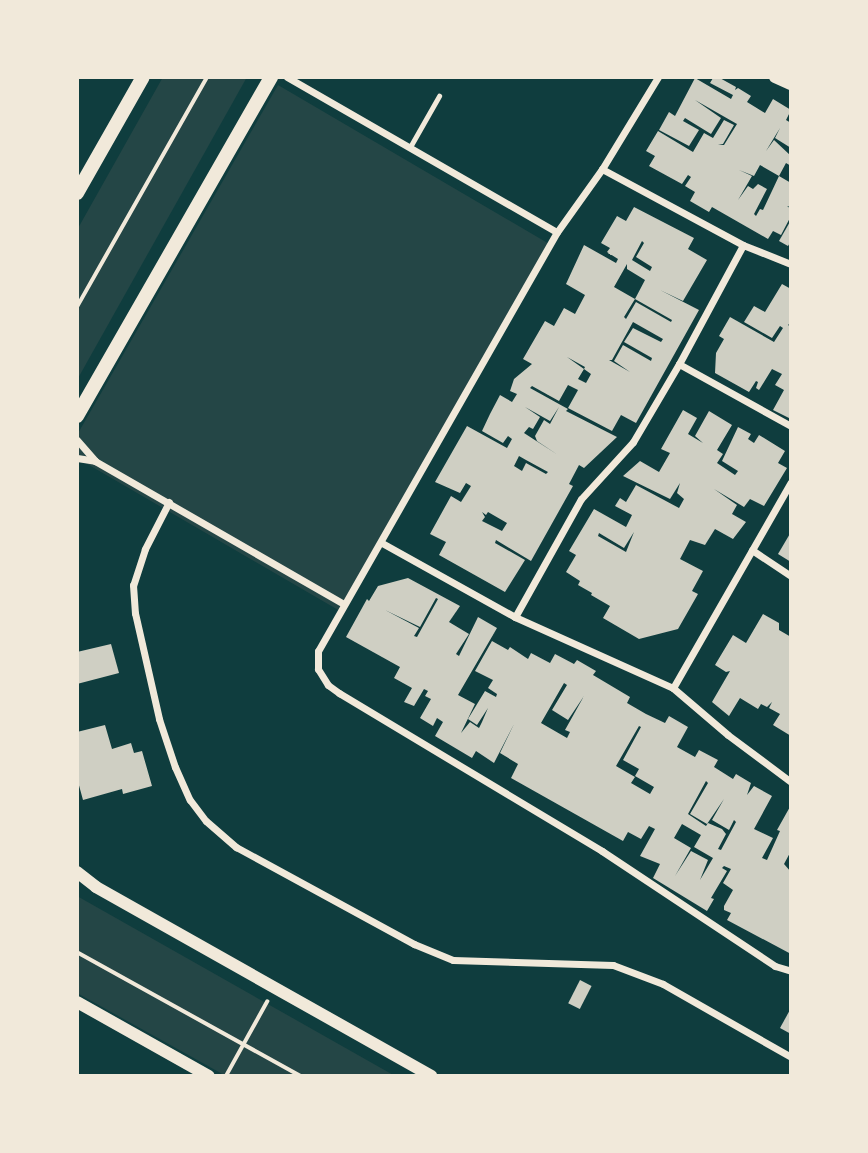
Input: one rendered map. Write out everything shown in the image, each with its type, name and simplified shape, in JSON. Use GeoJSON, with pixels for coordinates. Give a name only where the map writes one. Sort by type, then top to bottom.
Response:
{"type":"FeatureCollection","features":[{"type":"Feature","properties":{"kind":"main road"},"geometry":{"type":"LineString","coordinates":[[77,193],[143,77]]}},
{"type":"Feature","properties":{"kind":"main road"},"geometry":{"type":"LineString","coordinates":[[77,416],[271,77]]}},
{"type":"Feature","properties":{"kind":"street"},"geometry":{"type":"LineString","coordinates":[[287,77],[557,232]]}},
{"type":"Feature","properties":{"kind":"street"},"geometry":{"type":"LineString","coordinates":[[658,77],[602,169],[557,232],[318,651],[318,669],[328,685],[602,851],[775,966],[791,971]]}},
{"type":"Feature","properties":{"kind":"street"},"geometry":{"type":"LineString","coordinates":[[775,77],[791,84]]}},
{"type":"Feature","properties":{"kind":"street"},"geometry":{"type":"LineString","coordinates":[[602,169],[743,245],[791,264]]}},
{"type":"Feature","properties":{"kind":"street"},"geometry":{"type":"LineString","coordinates":[[515,617],[581,499],[633,442],[680,364],[743,245]]}},
{"type":"Feature","properties":{"kind":"street"},"geometry":{"type":"LineString","coordinates":[[680,364],[791,426]]}},
{"type":"Feature","properties":{"kind":"street"},"geometry":{"type":"LineString","coordinates":[[77,440],[95,461]]}},
{"type":"Feature","properties":{"kind":"street"},"geometry":{"type":"LineString","coordinates":[[77,458],[95,461],[344,604]]}},
{"type":"Feature","properties":{"kind":"street"},"geometry":{"type":"LineString","coordinates":[[673,688],[791,482]]}},
{"type":"Feature","properties":{"kind":"street"},"geometry":{"type":"LineString","coordinates":[[169,502],[138,567],[133,585],[135,613],[159,719],[175,767],[190,800],[206,821],[236,847],[414,944],[453,960],[613,965],[663,984],[791,1057]]}},
{"type":"Feature","properties":{"kind":"street"},"geometry":{"type":"LineString","coordinates":[[382,543],[515,617],[673,688],[745,749],[791,782]]}},
{"type":"Feature","properties":{"kind":"street"},"geometry":{"type":"LineString","coordinates":[[752,550],[791,576]]}},
{"type":"Feature","properties":{"kind":"street"},"geometry":{"type":"LineString","coordinates":[[77,872],[96,887],[431,1076]]}},
{"type":"Feature","properties":{"kind":"street"},"geometry":{"type":"LineString","coordinates":[[77,1002],[209,1076]]}},
{"type":"Feature","properties":{"kind":"lane"},"geometry":{"type":"LineString","coordinates":[[410,148],[439,96]]}},
{"type":"Feature","properties":{"kind":"path"},"geometry":{"type":"LineString","coordinates":[[77,307],[207,77]]}},
{"type":"Feature","properties":{"kind":"path"},"geometry":{"type":"LineString","coordinates":[[77,952],[300,1076]]}},
{"type":"Feature","properties":{"kind":"path"},"geometry":{"type":"LineString","coordinates":[[226,1076],[274,988]]}},
{"type":"Feature","properties":{"kind":"shaded area"},"geometry":{"type":"Polygon","coordinates":[[[163,77],[247,77],[77,380],[77,230],[163,77]]]}},
{"type":"Feature","properties":{"kind":"shaded area"},"geometry":{"type":"Polygon","coordinates":[[[278,85],[551,245],[340,611],[77,458],[77,435],[278,85]]]}},
{"type":"Feature","properties":{"kind":"shaded area"},"geometry":{"type":"Polygon","coordinates":[[[77,896],[395,1076],[226,1076],[77,993],[77,896]]]}},
{"type":"Feature","properties":{"kind":"building"},"geometry":{"type":"Polygon","coordinates":[[[718,77],[736,87],[735,90],[738,88],[751,96],[747,102],[765,113],[773,99],[791,110],[786,120],[791,123],[791,148],[775,138],[780,128],[766,151],[774,140],[791,156],[791,166],[786,163],[779,176],[791,183],[791,207],[787,206],[791,209],[791,216],[781,235],[773,231],[768,239],[712,207],[709,212],[690,201],[695,192],[685,186],[691,177],[688,175],[682,184],[649,166],[655,156],[646,151],[658,131],[693,152],[704,133],[713,138],[724,120],[734,125],[723,144],[718,145],[724,145],[737,124],[695,100],[721,118],[711,134],[685,118],[683,121],[699,130],[689,146],[659,130],[669,112],[675,116],[695,78],[731,99],[733,95],[710,83],[713,78],[718,77]],[[760,165],[754,176],[739,170],[752,176],[738,200],[748,186],[753,189],[758,184],[767,189],[754,214],[756,216],[760,209],[763,210],[779,176],[760,165]]]}},
{"type":"Feature","properties":{"kind":"building"},"geometry":{"type":"Polygon","coordinates":[[[634,207],[694,238],[688,249],[707,260],[683,301],[660,290],[699,310],[636,423],[621,415],[612,431],[568,408],[578,390],[568,385],[559,401],[532,386],[530,388],[568,409],[566,411],[617,437],[584,468],[579,465],[569,484],[573,486],[531,561],[496,540],[495,543],[525,560],[505,592],[439,555],[446,542],[430,534],[451,496],[461,502],[471,486],[466,483],[460,493],[435,482],[467,426],[507,448],[512,439],[508,436],[503,443],[482,431],[490,414],[500,395],[512,402],[517,394],[510,391],[514,379],[532,364],[523,359],[545,321],[554,326],[564,308],[575,314],[585,295],[566,284],[584,245],[616,263],[618,259],[607,252],[610,248],[601,243],[617,216],[626,221],[634,207]],[[642,241],[632,260],[650,271],[652,267],[636,257],[644,243],[642,241]],[[627,264],[614,287],[635,299],[645,280],[627,269],[627,264]],[[635,299],[624,317],[626,319],[636,302],[671,322],[672,320],[635,299]],[[633,322],[612,360],[609,360],[630,372],[614,361],[623,345],[651,361],[652,358],[624,342],[633,328],[661,342],[663,339],[633,322]],[[584,369],[578,379],[586,383],[591,374],[584,369]],[[525,407],[540,417],[533,429],[529,427],[524,433],[558,455],[537,441],[535,436],[544,420],[550,424],[559,407],[550,421],[525,407]],[[519,456],[514,466],[522,471],[526,463],[546,474],[548,472],[519,456]],[[482,512],[485,517],[482,521],[502,531],[507,523],[488,512],[486,515],[482,512]]]}},
{"type":"Feature","properties":{"kind":"building"},"geometry":{"type":"Polygon","coordinates":[[[791,220],[791,241],[788,246],[779,241],[791,220]]]}},
{"type":"Feature","properties":{"kind":"building"},"geometry":{"type":"Polygon","coordinates":[[[782,284],[791,289],[791,322],[788,325],[791,327],[791,419],[773,410],[784,390],[775,385],[782,374],[772,369],[759,390],[756,388],[756,381],[749,392],[715,373],[716,353],[724,339],[719,336],[730,317],[774,342],[783,328],[780,326],[772,338],[744,322],[754,306],[765,312],[782,284]]]}},
{"type":"Feature","properties":{"kind":"building"},"geometry":{"type":"Polygon","coordinates":[[[683,410],[697,418],[688,434],[703,443],[695,436],[709,411],[732,425],[717,450],[723,454],[717,463],[735,475],[738,471],[722,461],[738,427],[751,434],[748,439],[754,443],[759,435],[785,451],[778,463],[787,468],[764,506],[750,499],[744,507],[714,489],[737,505],[732,514],[746,522],[733,539],[715,529],[705,545],[690,540],[680,559],[703,571],[692,591],[698,594],[678,629],[639,639],[603,618],[610,606],[578,585],[580,581],[566,572],[576,555],[569,551],[594,509],[626,527],[632,515],[615,506],[620,498],[626,502],[636,485],[679,508],[684,499],[677,493],[680,483],[670,499],[623,476],[640,461],[659,472],[670,453],[661,449],[683,410]],[[634,532],[624,548],[599,533],[598,536],[626,552],[634,532]]]}},
{"type":"Feature","properties":{"kind":"building"},"geometry":{"type":"Polygon","coordinates":[[[791,532],[791,562],[778,554],[791,532]]]}},
{"type":"Feature","properties":{"kind":"building"},"geometry":{"type":"Polygon","coordinates":[[[408,578],[460,606],[449,622],[469,634],[456,654],[459,656],[478,617],[497,628],[458,695],[475,704],[461,733],[470,722],[479,728],[488,708],[477,725],[468,719],[485,691],[496,697],[497,694],[488,688],[493,680],[475,671],[492,641],[508,650],[510,647],[528,659],[531,653],[550,663],[555,654],[574,664],[577,660],[596,671],[593,675],[630,697],[627,703],[646,714],[665,723],[669,716],[688,727],[677,747],[695,757],[699,750],[718,760],[714,767],[733,779],[736,774],[751,783],[747,795],[754,786],[772,796],[754,829],[773,838],[762,858],[767,860],[780,831],[777,830],[791,805],[791,851],[784,864],[791,872],[791,954],[727,920],[731,913],[724,910],[724,906],[733,890],[723,883],[731,869],[724,866],[722,868],[727,871],[711,898],[714,899],[707,911],[653,878],[660,864],[640,856],[655,829],[649,826],[641,839],[628,832],[623,841],[511,778],[518,764],[500,753],[514,724],[494,763],[476,751],[472,758],[435,736],[443,722],[437,718],[433,726],[420,718],[431,699],[425,696],[428,691],[424,689],[414,706],[404,702],[412,688],[394,678],[400,667],[346,637],[367,599],[369,601],[378,586],[408,578]],[[436,598],[420,627],[385,610],[419,628],[414,636],[417,637],[438,599],[436,598]],[[564,683],[541,723],[567,738],[570,732],[565,730],[584,696],[568,720],[552,710],[567,685],[564,683]],[[639,726],[616,766],[635,777],[631,783],[650,794],[654,787],[635,776],[639,769],[623,760],[641,727],[639,726]],[[706,781],[688,814],[706,826],[708,823],[722,829],[726,834],[718,849],[721,850],[736,822],[734,820],[729,830],[712,820],[724,799],[707,824],[690,814],[708,783],[706,781]],[[682,824],[674,838],[691,848],[675,876],[691,851],[708,860],[700,880],[713,858],[694,847],[701,835],[682,824]]]}},
{"type":"Feature","properties":{"kind":"building"},"geometry":{"type":"Polygon","coordinates":[[[763,614],[779,623],[779,630],[791,637],[791,736],[773,725],[780,714],[769,708],[772,702],[767,707],[761,704],[758,709],[740,698],[729,716],[712,702],[730,671],[726,672],[715,665],[733,635],[746,643],[763,614]]]}},
{"type":"Feature","properties":{"kind":"building"},"geometry":{"type":"Polygon","coordinates":[[[111,644],[119,673],[77,684],[77,652],[111,644]]]}},
{"type":"Feature","properties":{"kind":"building"},"geometry":{"type":"Polygon","coordinates":[[[105,725],[112,749],[131,743],[134,753],[142,751],[152,786],[123,794],[122,789],[83,800],[77,778],[77,732],[105,725]]]}},
{"type":"Feature","properties":{"kind":"building"},"geometry":{"type":"Polygon","coordinates":[[[580,980],[592,986],[580,1009],[568,1003],[580,980]]]}},
{"type":"Feature","properties":{"kind":"building"},"geometry":{"type":"Polygon","coordinates":[[[791,1008],[791,1034],[780,1028],[791,1008]]]}}]}
